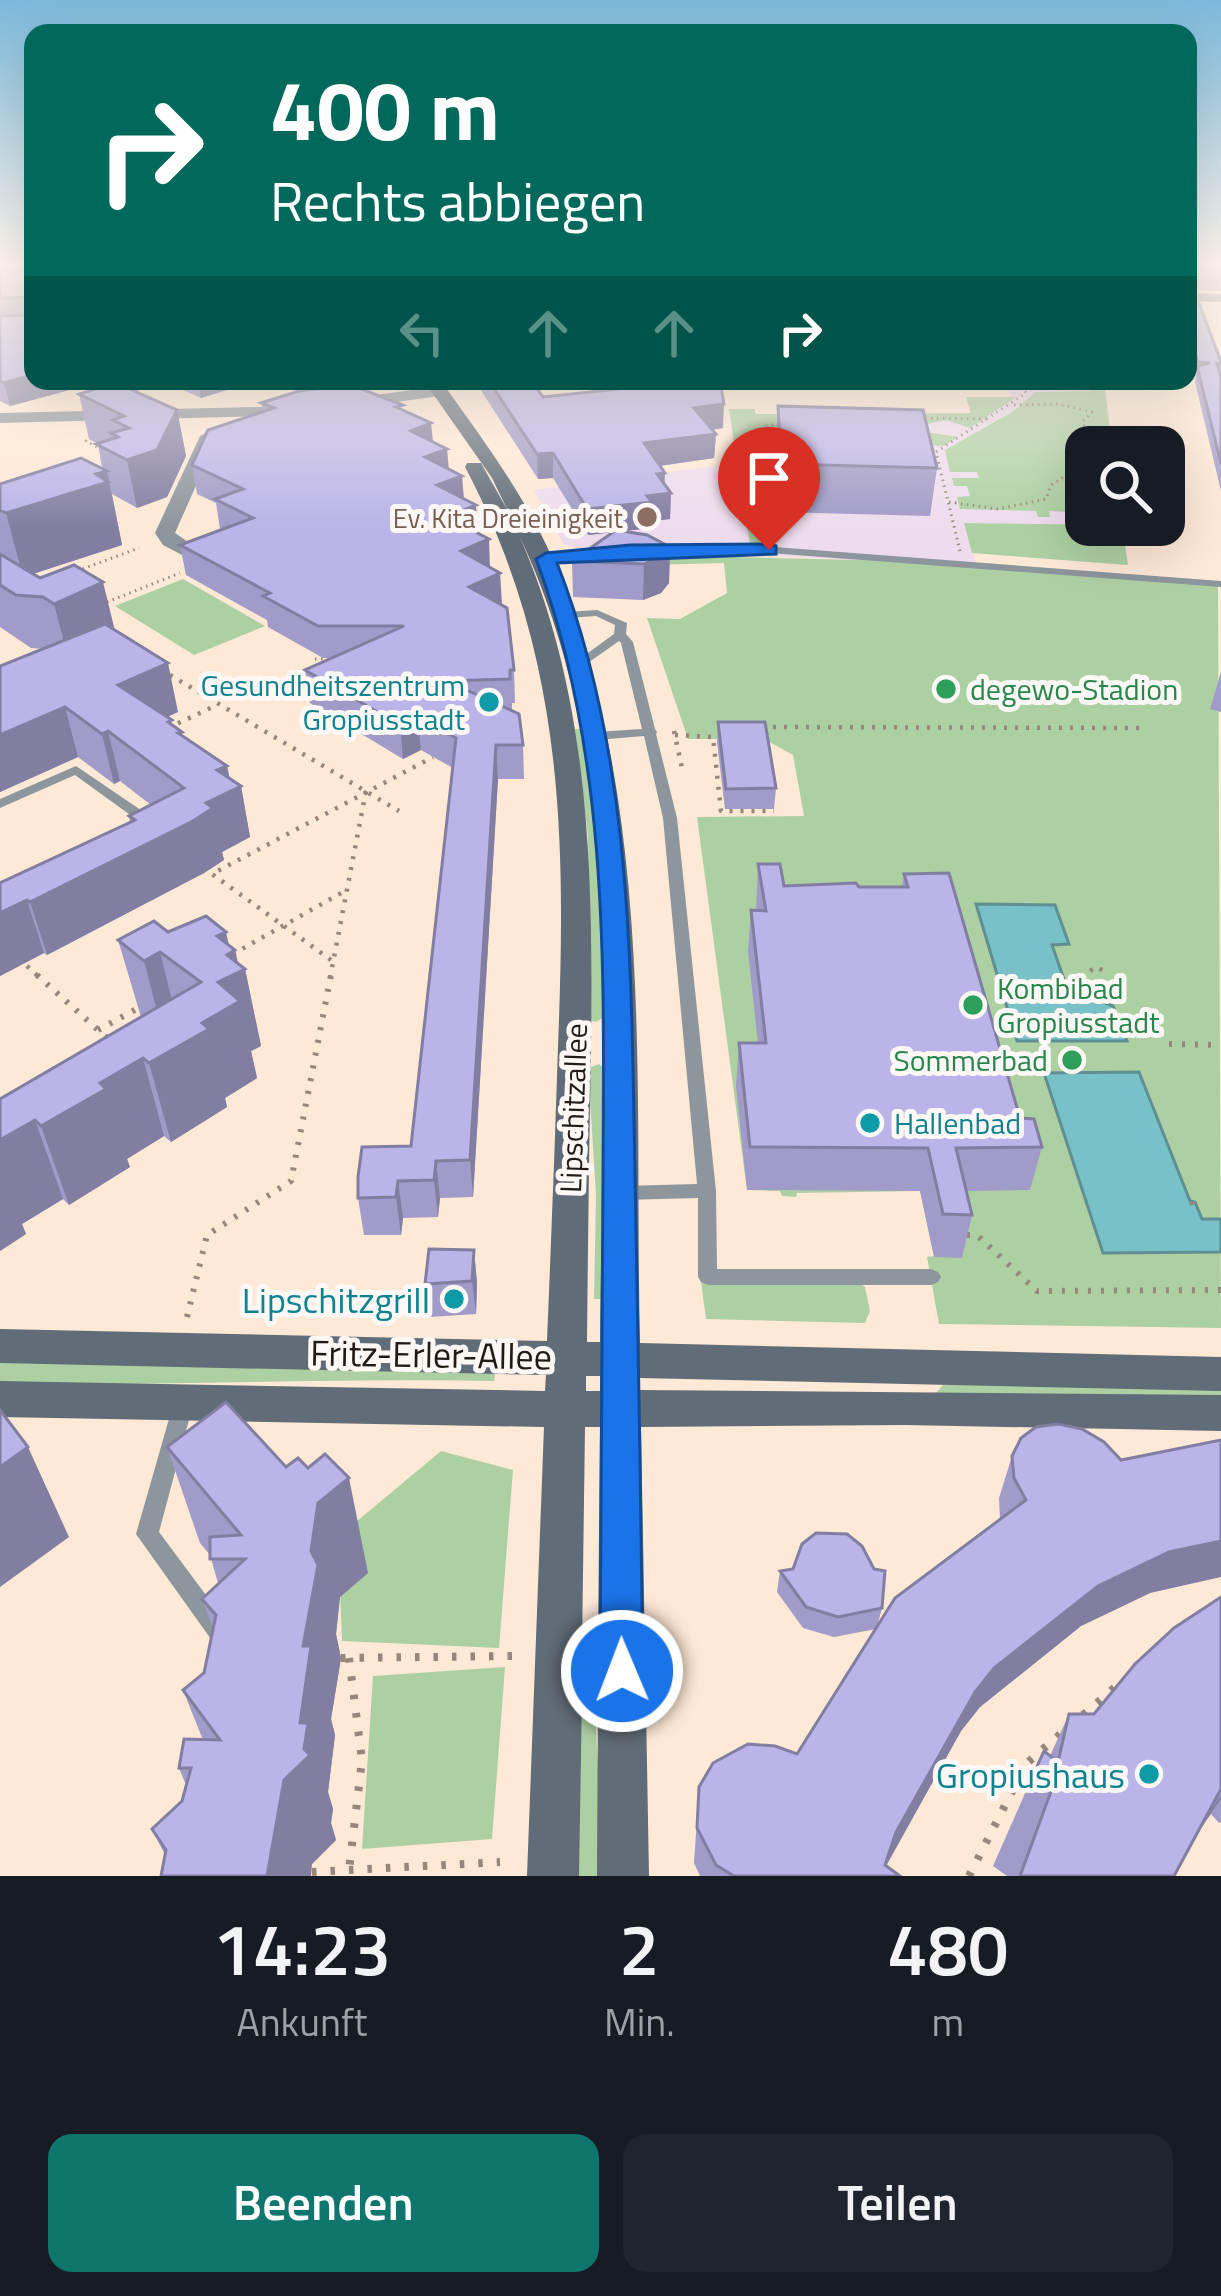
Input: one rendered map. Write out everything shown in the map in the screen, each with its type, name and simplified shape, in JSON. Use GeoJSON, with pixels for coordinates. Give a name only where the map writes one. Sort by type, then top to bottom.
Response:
{"type":"FeatureCollection","features":[{"type":"Feature","properties":{"kind":"street"},"geometry":{"type":"LineString","coordinates":[[0,418],[299,410],[409,390]]}},
{"type":"Feature","properties":{"kind":"street","name":"Lipschitzallee"},"geometry":{"type":"LineString","coordinates":[[427,390],[581,663],[597,736],[610,848],[618,1043],[623,1876]]}},
{"type":"Feature","properties":{"kind":"street","name":"Lipschitzallee"},"geometry":{"type":"LineString","coordinates":[[428,390],[495,464],[546,559],[574,802],[578,893],[564,1409],[535,1664],[553,1876]]}},
{"type":"Feature","properties":{"kind":"street"},"geometry":{"type":"LineString","coordinates":[[199,558],[165,533],[219,414]]}},
{"type":"Feature","properties":{"kind":"street"},"geometry":{"type":"LineString","coordinates":[[521,561],[546,559]]}},
{"type":"Feature","properties":{"kind":"street"},"geometry":{"type":"LineString","coordinates":[[575,1044],[618,1043]]}},
{"type":"Feature","properties":{"kind":"street","name":"Fritz-Erler-Allee"},"geometry":{"type":"LineString","coordinates":[[0,1346],[566,1356],[1221,1413]]}},
{"type":"Feature","properties":{"kind":"street","name":"Fritz-Erler-Allee"},"geometry":{"type":"LineString","coordinates":[[0,1399],[620,1408],[902,1388],[1221,1374]]}},
{"type":"Feature","properties":{"kind":"street"},"geometry":{"type":"LineString","coordinates":[[535,1664],[622,1671]]}},
{"type":"Feature","properties":{"kind":"lane"},"geometry":{"type":"LineString","coordinates":[[765,447],[769,550]]}},
{"type":"Feature","properties":{"kind":"lane"},"geometry":{"type":"LineString","coordinates":[[630,551],[769,550],[1221,584]]}},
{"type":"Feature","properties":{"kind":"lane"},"geometry":{"type":"LineString","coordinates":[[546,559],[609,553]]}},
{"type":"Feature","properties":{"kind":"lane"},"geometry":{"type":"LineString","coordinates":[[554,616],[605,614],[621,623],[620,635],[651,732],[670,818],[707,1191],[708,1277],[931,1277]]}},
{"type":"Feature","properties":{"kind":"lane"},"geometry":{"type":"LineString","coordinates":[[581,663],[620,635]]}},
{"type":"Feature","properties":{"kind":"lane"},"geometry":{"type":"LineString","coordinates":[[597,736],[651,732]]}},
{"type":"Feature","properties":{"kind":"lane"},"geometry":{"type":"LineString","coordinates":[[0,804],[76,770],[160,829]]}},
{"type":"Feature","properties":{"kind":"lane"},"geometry":{"type":"LineString","coordinates":[[619,1193],[707,1191]]}},
{"type":"Feature","properties":{"kind":"lane"},"geometry":{"type":"LineString","coordinates":[[184,1402],[147,1534],[227,1642],[222,1665]]}},
{"type":"Feature","properties":{"kind":"path"},"geometry":{"type":"LineString","coordinates":[[962,562],[936,452],[1013,405],[1024,390]]}},
{"type":"Feature","properties":{"kind":"path"},"geometry":{"type":"LineString","coordinates":[[1013,405],[1058,404],[1092,412],[1082,422],[1085,426]]}},
{"type":"Feature","properties":{"kind":"path"},"geometry":{"type":"LineString","coordinates":[[914,418],[992,419]]}},
{"type":"Feature","properties":{"kind":"path"},"geometry":{"type":"LineString","coordinates":[[765,447],[760,430],[787,421]]}},
{"type":"Feature","properties":{"kind":"path"},"geometry":{"type":"LineString","coordinates":[[93,431],[86,442],[99,448]]}},
{"type":"Feature","properties":{"kind":"path"},"geometry":{"type":"LineString","coordinates":[[949,502],[998,509],[1046,499],[1051,485],[1065,476]]}},
{"type":"Feature","properties":{"kind":"path"},"geometry":{"type":"LineString","coordinates":[[69,574],[140,548]]}},
{"type":"Feature","properties":{"kind":"path"},"geometry":{"type":"LineString","coordinates":[[99,553],[109,560]]}},
{"type":"Feature","properties":{"kind":"path"},"geometry":{"type":"LineString","coordinates":[[95,606],[181,573]]}},
{"type":"Feature","properties":{"kind":"path"},"geometry":{"type":"LineString","coordinates":[[315,659],[339,659]]}},
{"type":"Feature","properties":{"kind":"path"},"geometry":{"type":"LineString","coordinates":[[164,671],[399,811]]}},
{"type":"Feature","properties":{"kind":"path"},"geometry":{"type":"LineString","coordinates":[[162,730],[217,705]]}},
{"type":"Feature","properties":{"kind":"path"},"geometry":{"type":"LineString","coordinates":[[762,727],[1141,728]]}},
{"type":"Feature","properties":{"kind":"path"},"geometry":{"type":"LineString","coordinates":[[675,735],[713,736],[722,811],[774,811]]}},
{"type":"Feature","properties":{"kind":"path"},"geometry":{"type":"LineString","coordinates":[[331,960],[212,874],[217,867],[433,757]]}},
{"type":"Feature","properties":{"kind":"path"},"geometry":{"type":"LineString","coordinates":[[188,1317],[207,1235],[291,1180],[366,791]]}},
{"type":"Feature","properties":{"kind":"path"},"geometry":{"type":"LineString","coordinates":[[218,963],[344,892]]}},
{"type":"Feature","properties":{"kind":"path"},"geometry":{"type":"LineString","coordinates":[[225,947],[236,952]]}},
{"type":"Feature","properties":{"kind":"path"},"geometry":{"type":"LineString","coordinates":[[27,966],[114,1045]]}},
{"type":"Feature","properties":{"kind":"path"},"geometry":{"type":"LineString","coordinates":[[1081,977],[1096,967],[1104,971]]}},
{"type":"Feature","properties":{"kind":"path"},"geometry":{"type":"LineString","coordinates":[[98,1030],[146,1004]]}},
{"type":"Feature","properties":{"kind":"path"},"geometry":{"type":"LineString","coordinates":[[1169,1044],[1221,1045]]}},
{"type":"Feature","properties":{"kind":"path"},"geometry":{"type":"LineString","coordinates":[[956,1235],[977,1234],[1037,1291],[1221,1290]]}},
{"type":"Feature","properties":{"kind":"path"},"geometry":{"type":"LineString","coordinates":[[344,1872],[362,1760],[345,1658],[535,1664]]}},
{"type":"Feature","properties":{"kind":"path"},"geometry":{"type":"LineString","coordinates":[[970,1876],[1025,1764],[1128,1676]]}},
{"type":"Feature","properties":{"kind":"path"},"geometry":{"type":"LineString","coordinates":[[312,1872],[500,1862]]}},
{"type":"Feature","properties":{"kind":"shaded area"},"geometry":{"type":"Polygon","coordinates":[[[1008,390],[1105,390],[1109,426],[1065,426],[1065,546],[1125,546],[1128,565],[973,553],[977,567],[759,555],[759,545],[580,549],[564,545],[534,490],[736,463],[729,409],[754,409],[756,414],[971,413],[966,397],[1012,397],[1008,390]]]}},
{"type":"Feature","properties":{"kind":"green space"},"geometry":{"type":"Polygon","coordinates":[[[1105,390],[1109,426],[1065,426],[1065,512],[1049,511],[1050,517],[1038,517],[1036,511],[960,509],[957,497],[970,496],[967,486],[954,486],[952,478],[979,478],[977,472],[950,472],[945,450],[1014,411],[1035,392],[1105,390]]]}},
{"type":"Feature","properties":{"kind":"green space"},"geometry":{"type":"Polygon","coordinates":[[[966,397],[1016,397],[970,428],[946,420],[923,425],[926,432],[958,437],[944,446],[773,436],[772,442],[758,442],[760,545],[750,545],[729,409],[754,409],[756,414],[971,413],[966,397]]]}},
{"type":"Feature","properties":{"kind":"green space"},"geometry":{"type":"Polygon","coordinates":[[[964,523],[1065,524],[1065,546],[1125,546],[1128,565],[972,553],[964,523]]]}},
{"type":"Feature","properties":{"kind":"green space","name":"Kombibad Gropiusstadt"},"geometry":{"type":"Polygon","coordinates":[[[646,555],[899,561],[1218,586],[1221,1328],[939,1324],[927,1257],[934,1256],[920,1191],[797,1193],[796,1197],[782,1196],[780,1191],[747,1190],[697,817],[804,816],[793,755],[764,739],[688,739],[647,618],[680,619],[727,593],[724,563],[574,567],[570,560],[646,555]]]}},
{"type":"Feature","properties":{"kind":"green space"},"geometry":{"type":"Polygon","coordinates":[[[183,579],[265,626],[194,655],[115,606],[183,579]]]}},
{"type":"Feature","properties":{"kind":"green space"},"geometry":{"type":"Polygon","coordinates":[[[575,729],[585,729],[601,878],[604,1017],[596,1022],[590,1020],[588,836],[575,729]]]}},
{"type":"Feature","properties":{"kind":"green space"},"geometry":{"type":"Polygon","coordinates":[[[599,1064],[605,1070],[607,1299],[594,1299],[596,1194],[588,1068],[599,1064]]]}},
{"type":"Feature","properties":{"kind":"green space"},"geometry":{"type":"Polygon","coordinates":[[[701,1281],[859,1283],[865,1287],[870,1311],[865,1323],[706,1319],[701,1281]]]}},
{"type":"Feature","properties":{"kind":"green space"},"geometry":{"type":"Polygon","coordinates":[[[0,1360],[496,1367],[494,1381],[0,1384],[0,1360]]]}},
{"type":"Feature","properties":{"kind":"green space"},"geometry":{"type":"Polygon","coordinates":[[[943,1385],[1221,1386],[1221,1402],[936,1393],[943,1385]]]}},
{"type":"Feature","properties":{"kind":"green space"},"geometry":{"type":"Polygon","coordinates":[[[441,1451],[513,1470],[499,1648],[342,1641],[338,1537],[441,1451]]]}},
{"type":"Feature","properties":{"kind":"green space"},"geometry":{"type":"Polygon","coordinates":[[[505,1667],[492,1839],[362,1849],[373,1676],[505,1667]]]}},
{"type":"Feature","properties":{"kind":"green space"},"geometry":{"type":"Polygon","coordinates":[[[580,1704],[595,1710],[604,1876],[573,1876],[580,1704]]]}},
{"type":"Feature","properties":{"kind":"water"},"geometry":{"type":"Polygon","coordinates":[[[976,904],[1055,905],[1069,944],[1052,945],[1067,988],[1113,1006],[1127,1041],[1017,1041],[976,904]]]}},
{"type":"Feature","properties":{"kind":"water"},"geometry":{"type":"Polygon","coordinates":[[[1139,1072],[1190,1201],[1195,1202],[1202,1219],[1221,1219],[1221,1252],[1103,1253],[1044,1073],[1139,1072]]]}},
{"type":"Feature","properties":{"kind":"building"},"geometry":{"type":"Polygon","coordinates":[[[0,354],[24,354],[24,377],[0,381],[0,354]]]}},
{"type":"Feature","properties":{"kind":"building"},"geometry":{"type":"Polygon","coordinates":[[[1197,354],[1218,354],[1221,362],[1217,363],[1221,464],[1198,370],[1210,363],[1198,362],[1197,354]]]}},
{"type":"Feature","properties":{"kind":"building"},"geometry":{"type":"Polygon","coordinates":[[[132,390],[177,410],[157,450],[127,460],[96,444],[129,428],[113,420],[124,416],[79,394],[132,390]]]}},
{"type":"Feature","properties":{"kind":"building"},"geometry":{"type":"Polygon","coordinates":[[[364,390],[403,405],[396,407],[431,423],[411,431],[447,449],[425,457],[462,476],[437,485],[476,505],[447,517],[489,539],[461,551],[500,573],[469,587],[507,608],[514,670],[510,670],[510,679],[447,681],[519,714],[523,745],[496,745],[470,1160],[436,1161],[434,1180],[398,1181],[396,1197],[358,1198],[358,1177],[362,1147],[411,1146],[456,738],[417,716],[400,725],[305,670],[404,626],[318,626],[263,596],[270,593],[180,545],[253,518],[215,499],[243,489],[192,465],[208,430],[274,408],[261,403],[299,391],[364,390]]]}},
{"type":"Feature","properties":{"kind":"building"},"geometry":{"type":"Polygon","coordinates":[[[495,390],[538,390],[543,397],[609,390],[722,390],[724,404],[694,408],[716,434],[644,443],[665,473],[657,474],[671,493],[647,496],[652,502],[587,509],[553,453],[537,454],[495,390]]]}},
{"type":"Feature","properties":{"kind":"building"},"geometry":{"type":"Polygon","coordinates":[[[778,406],[923,410],[937,468],[781,464],[778,406]]]}},
{"type":"Feature","properties":{"kind":"building"},"geometry":{"type":"Polygon","coordinates":[[[81,458],[107,471],[96,474],[108,482],[6,513],[0,510],[0,484],[81,458]]]}},
{"type":"Feature","properties":{"kind":"building"},"geometry":{"type":"Polygon","coordinates":[[[616,530],[647,535],[670,547],[644,564],[572,561],[616,530]]]}},
{"type":"Feature","properties":{"kind":"building"},"geometry":{"type":"Polygon","coordinates":[[[0,554],[40,578],[74,565],[103,582],[54,604],[43,597],[16,595],[0,585],[0,554]]]}},
{"type":"Feature","properties":{"kind":"building"},"geometry":{"type":"Polygon","coordinates":[[[105,624],[168,663],[118,685],[172,720],[168,722],[182,732],[178,733],[227,766],[217,770],[241,786],[206,803],[213,808],[193,821],[0,913],[0,883],[135,820],[129,816],[184,788],[108,731],[102,734],[65,707],[0,735],[0,666],[105,624]]]}},
{"type":"Feature","properties":{"kind":"building"},"geometry":{"type":"Polygon","coordinates":[[[718,722],[765,722],[776,788],[726,789],[718,722]]]}},
{"type":"Feature","properties":{"kind":"building","name":"Hallenbad"},"geometry":{"type":"Polygon","coordinates":[[[758,864],[780,864],[784,886],[908,887],[904,874],[949,873],[1020,1118],[1034,1119],[1042,1147],[956,1148],[972,1215],[943,1214],[928,1148],[750,1147],[739,1043],[766,1043],[751,910],[766,911],[758,864]]]}},
{"type":"Feature","properties":{"kind":"building"},"geometry":{"type":"Polygon","coordinates":[[[206,916],[226,932],[217,936],[235,950],[227,955],[245,969],[218,982],[240,1001],[202,1023],[209,1029],[149,1063],[143,1058],[100,1083],[106,1089],[41,1126],[35,1120],[0,1140],[0,1099],[201,982],[160,952],[144,961],[118,940],[154,921],[168,932],[206,916]]]}},
{"type":"Feature","properties":{"kind":"building"},"geometry":{"type":"Polygon","coordinates":[[[429,1249],[474,1250],[472,1281],[425,1284],[429,1249]]]}},
{"type":"Feature","properties":{"kind":"building"},"geometry":{"type":"Polygon","coordinates":[[[226,1402],[286,1467],[298,1458],[308,1468],[325,1454],[349,1478],[318,1503],[311,1551],[318,1565],[303,1646],[311,1646],[300,1723],[308,1723],[304,1749],[310,1755],[284,1780],[267,1876],[161,1876],[166,1850],[152,1829],[182,1801],[191,1768],[179,1768],[184,1739],[220,1740],[183,1690],[204,1673],[216,1615],[202,1599],[245,1559],[210,1559],[210,1537],[241,1535],[167,1447],[226,1402]]]}},
{"type":"Feature","properties":{"kind":"building"},"geometry":{"type":"Polygon","coordinates":[[[0,1410],[28,1447],[0,1467],[0,1410]]]}},
{"type":"Feature","properties":{"kind":"building"},"geometry":{"type":"Polygon","coordinates":[[[1058,1424],[1082,1429],[1121,1460],[1221,1440],[1221,1541],[1169,1552],[1098,1586],[994,1668],[975,1692],[896,1832],[885,1865],[900,1876],[734,1876],[716,1865],[697,1828],[699,1787],[713,1763],[748,1744],[797,1754],[895,1598],[1026,1500],[1014,1478],[1012,1456],[1021,1438],[1036,1427],[1058,1424]]]}},
{"type":"Feature","properties":{"kind":"building"},"geometry":{"type":"Polygon","coordinates":[[[816,1533],[847,1534],[862,1546],[874,1569],[885,1571],[882,1608],[838,1617],[806,1607],[780,1571],[793,1569],[802,1544],[816,1533]]]}},
{"type":"Feature","properties":{"kind":"building","name":"Gropiushaus"},"geometry":{"type":"Polygon","coordinates":[[[1221,1597],[1221,1789],[1174,1876],[1020,1876],[1053,1786],[1034,1773],[1044,1751],[1058,1762],[1069,1714],[1094,1714],[1135,1664],[1174,1628],[1221,1597]]]}},
{"type":"Feature","properties":{"kind":"place","name":"Ev. Kita Dreieinigkeit"},"geometry":{"type":"Point","coordinates":[647,517]}},
{"type":"Feature","properties":{"kind":"place","name":"degewo-Stadion"},"geometry":{"type":"Point","coordinates":[946,689]}},
{"type":"Feature","properties":{"kind":"place","name":"Gesundheitszentrum Gropiusstadt"},"geometry":{"type":"Point","coordinates":[489,702]}},
{"type":"Feature","properties":{"kind":"place","name":"Kombibad Gropiusstadt"},"geometry":{"type":"Point","coordinates":[973,1005]}},
{"type":"Feature","properties":{"kind":"place","name":"Sommerbad"},"geometry":{"type":"Point","coordinates":[1072,1060]}},
{"type":"Feature","properties":{"kind":"place","name":"Hallenbad"},"geometry":{"type":"Point","coordinates":[870,1123]}},
{"type":"Feature","properties":{"kind":"place","name":"Lipschitzgrill"},"geometry":{"type":"Point","coordinates":[454,1299]}},
{"type":"Feature","properties":{"kind":"place","name":"Gropiushaus"},"geometry":{"type":"Point","coordinates":[1149,1774]}},
{"type":"Feature","properties":{"kind":"route"},"geometry":{"type":"LineString","coordinates":[[622,1671],[618,1043],[609,826],[587,687],[570,622],[546,559],[630,551],[769,550]]}}]}
